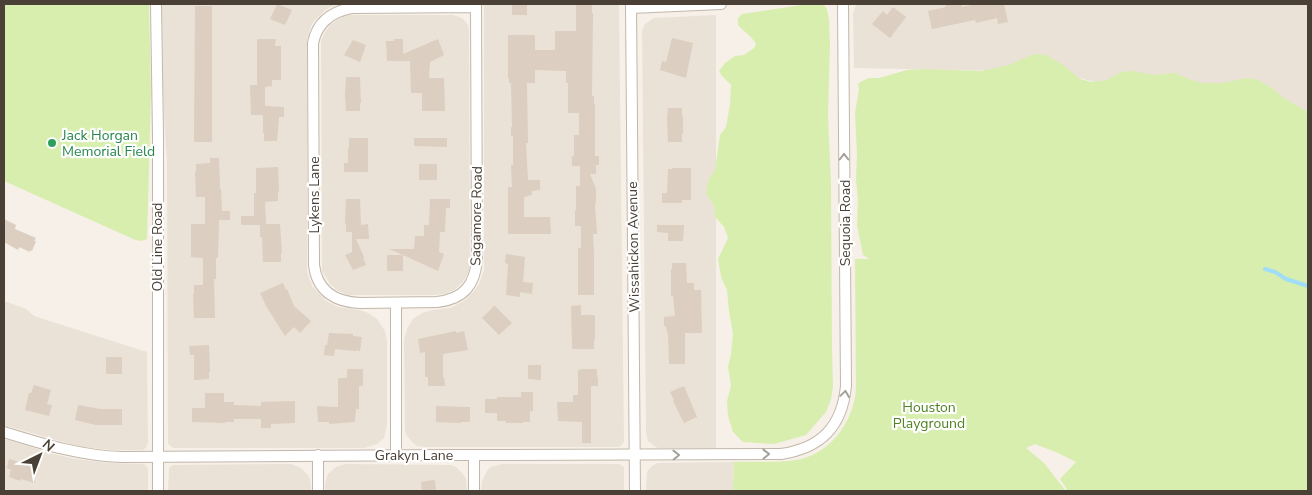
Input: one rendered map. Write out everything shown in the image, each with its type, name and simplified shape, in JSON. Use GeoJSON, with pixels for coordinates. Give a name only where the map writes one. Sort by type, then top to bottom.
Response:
{"type":"FeatureCollection","features":[{"type":"Feature","properties":{"kind":"street","name":"Old Line Road"},"geometry":{"type":"LineString","coordinates":[[156,4],[158,491]]}},
{"type":"Feature","properties":{"kind":"street"},"geometry":{"type":"LineString","coordinates":[[631,6],[721,4]]}},
{"type":"Feature","properties":{"kind":"street","name":"Sequoia Road"},"geometry":{"type":"LineString","coordinates":[[824,436],[832,428],[842,410],[846,386],[843,4]]}},
{"type":"Feature","properties":{"kind":"street","name":"Lykens Lane"},"geometry":{"type":"LineString","coordinates":[[396,303],[352,302],[337,299],[330,295],[319,283],[314,270],[314,37],[321,24],[334,13],[351,8],[476,6]]}},
{"type":"Feature","properties":{"kind":"street","name":"Sagamore Road"},"geometry":{"type":"LineString","coordinates":[[396,303],[447,301],[464,292],[470,285],[476,269],[476,6]]}},
{"type":"Feature","properties":{"kind":"street","name":"Wissahickon Avenue"},"geometry":{"type":"LineString","coordinates":[[631,6],[635,491]]}},
{"type":"Feature","properties":{"kind":"street"},"geometry":{"type":"LineString","coordinates":[[396,303],[396,455]]}},
{"type":"Feature","properties":{"kind":"street","name":"Grakyn Lane"},"geometry":{"type":"LineString","coordinates":[[4,432],[78,453],[106,456],[781,454],[805,448],[824,436]]}},
{"type":"Feature","properties":{"kind":"street"},"geometry":{"type":"LineString","coordinates":[[474,455],[474,491]]}},
{"type":"Feature","properties":{"kind":"street"},"geometry":{"type":"LineString","coordinates":[[318,456],[318,491]]}},
{"type":"Feature","properties":{"kind":"shaded area"},"geometry":{"type":"Polygon","coordinates":[[[162,4],[337,4],[325,10],[315,20],[307,40],[307,272],[312,286],[326,301],[338,307],[368,313],[377,319],[385,331],[387,341],[387,425],[384,438],[377,444],[364,448],[173,448],[168,444],[167,159],[163,89],[162,4]]]}},
{"type":"Feature","properties":{"kind":"shaded area"},"geometry":{"type":"Polygon","coordinates":[[[484,4],[619,4],[624,442],[620,447],[426,447],[417,446],[405,432],[404,340],[407,329],[413,319],[422,313],[450,308],[464,301],[479,284],[484,270],[484,4]]]}},
{"type":"Feature","properties":{"kind":"shaded area"},"geometry":{"type":"Polygon","coordinates":[[[856,4],[1308,4],[1308,133],[1054,72],[854,68],[853,14],[856,4]]]}},
{"type":"Feature","properties":{"kind":"shaded area"},"geometry":{"type":"Polygon","coordinates":[[[453,15],[462,18],[468,25],[470,264],[468,274],[462,283],[454,290],[445,294],[348,295],[338,291],[330,284],[322,271],[321,41],[331,24],[344,16],[453,15]]]}},
{"type":"Feature","properties":{"kind":"shaded area"},"geometry":{"type":"Polygon","coordinates":[[[716,15],[716,448],[658,448],[648,441],[646,433],[642,31],[645,24],[654,18],[716,15]]]}},
{"type":"Feature","properties":{"kind":"shaded area"},"geometry":{"type":"Polygon","coordinates":[[[4,301],[26,309],[34,316],[147,352],[148,443],[146,448],[142,450],[112,450],[80,447],[4,425],[4,301]]]}},
{"type":"Feature","properties":{"kind":"shaded area"},"geometry":{"type":"Polygon","coordinates":[[[4,440],[76,459],[106,463],[144,464],[148,468],[148,491],[4,491],[4,440]]]}},
{"type":"Feature","properties":{"kind":"shaded area"},"geometry":{"type":"Polygon","coordinates":[[[734,462],[733,491],[646,491],[647,472],[658,463],[734,462]]]}},
{"type":"Feature","properties":{"kind":"shaded area"},"geometry":{"type":"Polygon","coordinates":[[[291,464],[301,468],[308,475],[311,491],[168,491],[169,468],[173,465],[291,464]]]}},
{"type":"Feature","properties":{"kind":"shaded area"},"geometry":{"type":"Polygon","coordinates":[[[345,464],[451,465],[463,474],[466,479],[467,491],[325,491],[328,474],[336,467],[345,464]]]}},
{"type":"Feature","properties":{"kind":"shaded area"},"geometry":{"type":"Polygon","coordinates":[[[502,464],[619,464],[624,467],[624,491],[481,491],[482,481],[487,471],[491,467],[502,464]]]}},
{"type":"Feature","properties":{"kind":"green space"},"geometry":{"type":"Polygon","coordinates":[[[4,4],[149,4],[151,93],[147,239],[141,241],[131,238],[4,181],[4,4]]]}},
{"type":"Feature","properties":{"kind":"green space"},"geometry":{"type":"Polygon","coordinates":[[[808,4],[823,4],[827,9],[829,20],[828,116],[831,184],[833,387],[826,412],[806,435],[774,444],[743,442],[733,432],[728,416],[727,401],[731,386],[728,367],[733,334],[727,290],[721,277],[718,259],[728,238],[724,227],[715,217],[714,205],[706,194],[708,181],[715,170],[720,135],[726,127],[730,104],[731,85],[719,71],[725,63],[735,56],[744,55],[754,48],[756,44],[738,25],[738,18],[742,14],[808,4]]]}},
{"type":"Feature","properties":{"kind":"green space","name":"Houston Playground"},"geometry":{"type":"Polygon","coordinates":[[[1035,54],[1046,55],[1062,64],[1080,79],[1092,82],[1107,80],[1121,72],[1132,71],[1154,75],[1175,73],[1204,83],[1223,83],[1247,78],[1258,80],[1308,112],[1308,491],[1068,491],[1060,479],[1076,462],[1035,444],[1026,448],[1044,463],[1066,491],[733,491],[734,462],[796,460],[808,457],[829,444],[838,435],[851,413],[856,389],[855,259],[869,259],[863,255],[857,225],[855,113],[859,89],[858,84],[869,78],[879,78],[907,70],[982,71],[1009,65],[1035,54]]]}},
{"type":"Feature","properties":{"kind":"building"},"geometry":{"type":"Polygon","coordinates":[[[277,4],[292,10],[285,25],[270,19],[277,4]]]}},
{"type":"Feature","properties":{"kind":"building"},"geometry":{"type":"Polygon","coordinates":[[[512,4],[527,4],[527,15],[512,15],[512,4]]]}},
{"type":"Feature","properties":{"kind":"building"},"geometry":{"type":"Polygon","coordinates":[[[945,4],[961,4],[962,7],[977,4],[1004,4],[1008,22],[998,24],[997,18],[976,23],[975,20],[932,29],[928,11],[946,7],[945,4]]]}},
{"type":"Feature","properties":{"kind":"building"},"geometry":{"type":"Polygon","coordinates":[[[576,5],[592,5],[593,13],[592,96],[594,96],[595,104],[595,156],[599,156],[596,174],[590,174],[596,189],[597,234],[593,234],[594,295],[578,295],[578,248],[581,248],[581,226],[575,226],[575,210],[576,186],[580,186],[580,166],[572,166],[572,156],[574,156],[574,135],[579,135],[579,113],[568,113],[566,71],[535,70],[535,83],[527,83],[528,143],[526,143],[528,180],[540,180],[540,190],[532,191],[532,195],[524,197],[524,217],[550,217],[551,234],[508,234],[508,187],[512,187],[513,136],[511,136],[511,83],[509,83],[508,78],[508,35],[535,35],[535,50],[555,50],[555,31],[576,31],[576,5]]]}},
{"type":"Feature","properties":{"kind":"building"},"geometry":{"type":"Polygon","coordinates":[[[195,6],[212,6],[212,142],[194,142],[195,6]]]}},
{"type":"Feature","properties":{"kind":"building"},"geometry":{"type":"Polygon","coordinates":[[[893,7],[906,17],[890,38],[872,24],[883,11],[887,15],[893,7]]]}},
{"type":"Feature","properties":{"kind":"building"},"geometry":{"type":"Polygon","coordinates":[[[672,38],[693,43],[686,78],[660,70],[662,61],[666,62],[672,38]]]}},
{"type":"Feature","properties":{"kind":"building"},"geometry":{"type":"Polygon","coordinates":[[[257,39],[276,39],[275,46],[281,46],[281,80],[272,80],[272,86],[265,87],[265,106],[284,107],[284,117],[279,117],[277,141],[264,141],[263,115],[251,115],[250,85],[257,85],[257,39]]]}},
{"type":"Feature","properties":{"kind":"building"},"geometry":{"type":"Polygon","coordinates":[[[394,39],[403,39],[403,54],[438,39],[444,55],[430,62],[429,78],[444,78],[445,111],[422,111],[422,93],[411,93],[410,61],[387,61],[386,41],[394,41],[394,39]]]}},
{"type":"Feature","properties":{"kind":"building"},"geometry":{"type":"Polygon","coordinates":[[[353,40],[366,45],[360,62],[344,55],[353,40]]]}},
{"type":"Feature","properties":{"kind":"building"},"geometry":{"type":"Polygon","coordinates":[[[346,77],[360,77],[360,111],[346,111],[346,77]]]}},
{"type":"Feature","properties":{"kind":"building"},"geometry":{"type":"Polygon","coordinates":[[[668,108],[682,108],[682,142],[668,142],[668,108]]]}},
{"type":"Feature","properties":{"kind":"building"},"geometry":{"type":"Polygon","coordinates":[[[349,138],[368,138],[368,172],[344,172],[344,163],[348,163],[349,138]]]}},
{"type":"Feature","properties":{"kind":"building"},"geometry":{"type":"Polygon","coordinates":[[[414,138],[447,138],[447,147],[414,146],[414,138]]]}},
{"type":"Feature","properties":{"kind":"building"},"geometry":{"type":"Polygon","coordinates":[[[210,158],[219,158],[222,211],[230,211],[230,220],[219,220],[218,258],[216,258],[216,279],[214,279],[215,318],[194,318],[194,285],[203,285],[203,258],[191,257],[191,224],[205,224],[205,197],[196,197],[195,172],[196,164],[210,163],[210,158]]]}},
{"type":"Feature","properties":{"kind":"building"},"geometry":{"type":"Polygon","coordinates":[[[419,164],[437,164],[437,180],[419,180],[419,164]]]}},
{"type":"Feature","properties":{"kind":"building"},"geometry":{"type":"Polygon","coordinates":[[[278,167],[278,201],[265,202],[266,224],[280,224],[281,262],[263,262],[260,225],[241,225],[241,216],[254,216],[256,168],[278,167]]]}},
{"type":"Feature","properties":{"kind":"building"},"geometry":{"type":"Polygon","coordinates":[[[691,168],[691,200],[682,200],[682,203],[662,203],[662,193],[667,193],[668,169],[691,168]]]}},
{"type":"Feature","properties":{"kind":"building"},"geometry":{"type":"Polygon","coordinates":[[[346,199],[360,199],[361,225],[368,224],[369,239],[356,239],[366,265],[353,270],[345,255],[352,252],[352,232],[346,232],[345,224],[346,199]]]}},
{"type":"Feature","properties":{"kind":"building"},"geometry":{"type":"Polygon","coordinates":[[[430,199],[450,199],[450,208],[446,208],[445,232],[440,232],[439,252],[444,254],[438,271],[389,249],[414,249],[415,236],[424,236],[424,225],[429,225],[430,199]]]}},
{"type":"Feature","properties":{"kind":"building"},"geometry":{"type":"Polygon","coordinates":[[[4,219],[16,225],[15,229],[36,238],[32,251],[30,250],[30,252],[19,247],[18,250],[4,242],[4,219]]]}},
{"type":"Feature","properties":{"kind":"building"},"geometry":{"type":"Polygon","coordinates":[[[657,225],[684,225],[683,241],[668,241],[668,233],[657,232],[657,225]]]}},
{"type":"Feature","properties":{"kind":"building"},"geometry":{"type":"Polygon","coordinates":[[[506,254],[525,257],[523,282],[533,283],[532,294],[520,292],[520,297],[506,295],[508,264],[505,263],[506,254]]]}},
{"type":"Feature","properties":{"kind":"building"},"geometry":{"type":"Polygon","coordinates":[[[387,255],[403,255],[403,271],[387,271],[387,255]]]}},
{"type":"Feature","properties":{"kind":"building"},"geometry":{"type":"Polygon","coordinates":[[[672,263],[686,263],[687,283],[694,283],[694,290],[701,290],[702,333],[685,333],[685,364],[669,364],[668,333],[666,326],[664,326],[664,317],[675,316],[673,296],[671,296],[672,263]]]}},
{"type":"Feature","properties":{"kind":"building"},"geometry":{"type":"Polygon","coordinates":[[[283,283],[294,306],[311,321],[300,333],[294,327],[285,336],[260,293],[283,283]]]}},
{"type":"Feature","properties":{"kind":"building"},"geometry":{"type":"Polygon","coordinates":[[[581,305],[581,315],[595,316],[594,349],[572,349],[571,306],[581,305]]]}},
{"type":"Feature","properties":{"kind":"building"},"geometry":{"type":"Polygon","coordinates":[[[494,306],[512,323],[499,335],[482,318],[494,306]]]}},
{"type":"Feature","properties":{"kind":"building"},"geometry":{"type":"Polygon","coordinates":[[[456,331],[456,333],[464,331],[468,350],[443,354],[445,386],[428,386],[428,377],[425,377],[425,352],[420,353],[418,339],[456,331]]]}},
{"type":"Feature","properties":{"kind":"building"},"geometry":{"type":"Polygon","coordinates":[[[329,333],[353,334],[353,336],[362,337],[360,351],[335,349],[334,356],[324,355],[329,333]]]}},
{"type":"Feature","properties":{"kind":"building"},"geometry":{"type":"Polygon","coordinates":[[[209,345],[209,379],[194,380],[194,355],[190,355],[189,346],[209,345]]]}},
{"type":"Feature","properties":{"kind":"building"},"geometry":{"type":"Polygon","coordinates":[[[106,357],[122,357],[122,374],[106,374],[106,357]]]}},
{"type":"Feature","properties":{"kind":"building"},"geometry":{"type":"Polygon","coordinates":[[[528,365],[541,365],[541,380],[528,379],[528,365]]]}},
{"type":"Feature","properties":{"kind":"building"},"geometry":{"type":"Polygon","coordinates":[[[347,369],[363,369],[363,386],[359,386],[359,409],[356,409],[355,422],[329,424],[329,422],[318,422],[317,406],[338,407],[338,378],[347,378],[347,369]]]}},
{"type":"Feature","properties":{"kind":"building"},"geometry":{"type":"Polygon","coordinates":[[[597,369],[598,377],[598,386],[591,386],[591,443],[582,443],[582,422],[558,421],[557,402],[573,402],[573,395],[578,395],[578,370],[597,369]]]}},
{"type":"Feature","properties":{"kind":"building"},"geometry":{"type":"Polygon","coordinates":[[[34,385],[51,390],[47,404],[52,405],[49,416],[25,410],[29,393],[31,393],[34,385]]]}},
{"type":"Feature","properties":{"kind":"building"},"geometry":{"type":"Polygon","coordinates":[[[684,386],[697,417],[684,423],[670,392],[684,386]]]}},
{"type":"Feature","properties":{"kind":"building"},"geometry":{"type":"Polygon","coordinates":[[[521,392],[533,392],[533,411],[530,411],[530,422],[506,423],[506,421],[497,421],[497,413],[485,413],[485,399],[521,397],[521,392]]]}},
{"type":"Feature","properties":{"kind":"building"},"geometry":{"type":"Polygon","coordinates":[[[205,393],[224,393],[224,402],[234,402],[234,405],[261,406],[261,402],[295,401],[295,423],[271,424],[271,428],[261,428],[261,419],[234,419],[234,422],[225,423],[192,422],[192,408],[205,408],[205,393]]]}},
{"type":"Feature","properties":{"kind":"building"},"geometry":{"type":"Polygon","coordinates":[[[78,405],[100,409],[122,409],[122,425],[96,425],[75,420],[78,405]]]}},
{"type":"Feature","properties":{"kind":"building"},"geometry":{"type":"Polygon","coordinates":[[[436,406],[470,407],[470,422],[436,422],[436,406]]]}},
{"type":"Feature","properties":{"kind":"building"},"geometry":{"type":"Polygon","coordinates":[[[9,459],[39,468],[34,483],[9,477],[11,470],[7,468],[9,459]]]}},
{"type":"Feature","properties":{"kind":"building"},"geometry":{"type":"Polygon","coordinates":[[[435,481],[436,491],[422,491],[421,482],[435,481]]]}},
{"type":"Feature","properties":{"kind":"waterway"},"geometry":{"type":"LineString","coordinates":[[1265,269],[1275,272],[1286,279],[1308,286]]}},
{"type":"Feature","properties":{"kind":"place","name":"Jack Horgan Memorial Field"},"geometry":{"type":"Point","coordinates":[52,143]}}]}
